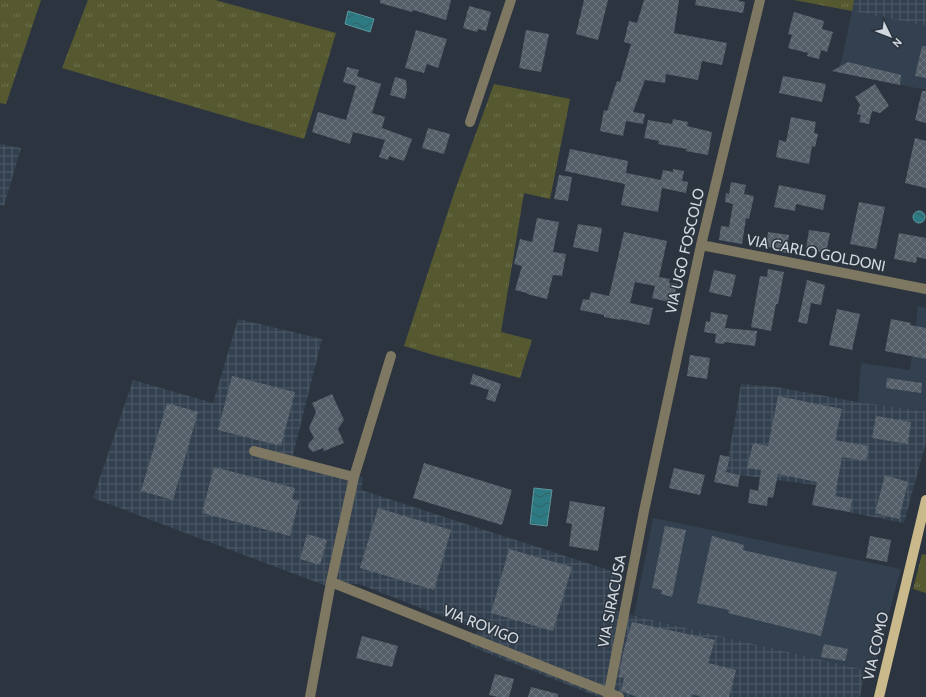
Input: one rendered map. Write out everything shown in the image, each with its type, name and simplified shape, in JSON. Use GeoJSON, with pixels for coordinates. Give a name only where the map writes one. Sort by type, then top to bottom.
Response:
{"type":"FeatureCollection","features":[{"type":"Feature","properties":{"kind":"main road","name":"VIA COMO"},"geometry":{"type":"LineString","coordinates":[[879,697],[926,500]]}},
{"type":"Feature","properties":{"kind":"street"},"geometry":{"type":"LineString","coordinates":[[470,122],[511,0]]}},
{"type":"Feature","properties":{"kind":"street","name":"VIA UGO FOSCOLO"},"geometry":{"type":"LineString","coordinates":[[644,510],[700,245],[760,0]]}},
{"type":"Feature","properties":{"kind":"street","name":"VIA CARLO GOLDONI"},"geometry":{"type":"LineString","coordinates":[[700,245],[926,289]]}},
{"type":"Feature","properties":{"kind":"street"},"geometry":{"type":"LineString","coordinates":[[310,697],[331,582],[354,477],[391,356]]}},
{"type":"Feature","properties":{"kind":"street"},"geometry":{"type":"LineString","coordinates":[[254,451],[354,477]]}},
{"type":"Feature","properties":{"kind":"street","name":"VIA SIRACUSA"},"geometry":{"type":"LineString","coordinates":[[609,695],[644,510]]}},
{"type":"Feature","properties":{"kind":"street","name":"VIA ROVIGO"},"geometry":{"type":"LineString","coordinates":[[331,582],[551,669],[609,695],[619,697]]}},
{"type":"Feature","properties":{"kind":"shaded area"},"geometry":{"type":"Polygon","coordinates":[[[854,0],[926,0],[926,26],[852,11],[854,0]]]}},
{"type":"Feature","properties":{"kind":"shaded area"},"geometry":{"type":"Polygon","coordinates":[[[852,11],[926,26],[926,90],[837,72],[842,59],[852,11]]]}},
{"type":"Feature","properties":{"kind":"shaded area"},"geometry":{"type":"Polygon","coordinates":[[[0,144],[21,148],[4,206],[0,205],[0,144]]]}},
{"type":"Feature","properties":{"kind":"shaded area"},"geometry":{"type":"Polygon","coordinates":[[[918,306],[926,308],[926,411],[858,402],[861,363],[910,370],[918,306]]]}},
{"type":"Feature","properties":{"kind":"shaded area"},"geometry":{"type":"Polygon","coordinates":[[[238,319],[322,339],[293,455],[363,478],[361,490],[624,575],[611,610],[865,670],[860,697],[599,697],[470,646],[478,630],[359,584],[324,585],[93,498],[133,380],[213,403],[238,319]]]}},
{"type":"Feature","properties":{"kind":"shaded area"},"geometry":{"type":"Polygon","coordinates":[[[741,384],[776,387],[858,402],[926,411],[926,442],[904,523],[812,505],[816,485],[726,472],[741,384]]]}},
{"type":"Feature","properties":{"kind":"shaded area"},"geometry":{"type":"Polygon","coordinates":[[[653,518],[901,569],[873,672],[634,615],[653,518]]]}},
{"type":"Feature","properties":{"kind":"green space"},"geometry":{"type":"Polygon","coordinates":[[[0,0],[41,0],[6,104],[0,103],[0,0]]]}},
{"type":"Feature","properties":{"kind":"green space"},"geometry":{"type":"Polygon","coordinates":[[[88,0],[215,0],[336,33],[304,139],[62,68],[88,0]]]}},
{"type":"Feature","properties":{"kind":"green space"},"geometry":{"type":"Polygon","coordinates":[[[794,0],[854,0],[852,11],[794,0]]]}},
{"type":"Feature","properties":{"kind":"green space"},"geometry":{"type":"Polygon","coordinates":[[[494,84],[570,99],[550,199],[524,193],[501,332],[532,340],[520,378],[404,346],[455,190],[494,84]]]}},
{"type":"Feature","properties":{"kind":"green space"},"geometry":{"type":"Polygon","coordinates":[[[922,554],[926,555],[926,593],[913,589],[922,554]]]}},
{"type":"Feature","properties":{"kind":"water"},"geometry":{"type":"Polygon","coordinates":[[[348,11],[374,19],[370,32],[345,24],[348,11]]]}},
{"type":"Feature","properties":{"kind":"water"},"geometry":{"type":"Polygon","coordinates":[[[917,211],[921,211],[925,217],[921,223],[917,223],[913,219],[913,215],[917,211]]]}},
{"type":"Feature","properties":{"kind":"water"},"geometry":{"type":"Polygon","coordinates":[[[534,488],[552,490],[547,526],[530,524],[534,488]]]}},
{"type":"Feature","properties":{"kind":"building"},"geometry":{"type":"Polygon","coordinates":[[[380,0],[451,0],[446,20],[413,10],[412,12],[380,3],[380,0]]]}},
{"type":"Feature","properties":{"kind":"building"},"geometry":{"type":"Polygon","coordinates":[[[584,0],[608,0],[598,40],[576,34],[584,0]]]}},
{"type":"Feature","properties":{"kind":"building"},"geometry":{"type":"Polygon","coordinates":[[[644,0],[679,0],[674,33],[727,43],[722,65],[702,61],[698,80],[666,74],[665,83],[645,80],[633,112],[645,114],[643,124],[626,121],[623,136],[600,131],[604,110],[607,111],[617,81],[620,82],[631,44],[624,42],[629,21],[637,23],[644,0]]]}},
{"type":"Feature","properties":{"kind":"building"},"geometry":{"type":"Polygon","coordinates":[[[696,0],[739,0],[745,2],[743,13],[695,5],[696,0]]]}},
{"type":"Feature","properties":{"kind":"building"},"geometry":{"type":"Polygon","coordinates":[[[469,6],[491,12],[486,31],[478,29],[477,32],[463,28],[469,6]]]}},
{"type":"Feature","properties":{"kind":"building"},"geometry":{"type":"Polygon","coordinates":[[[794,12],[824,21],[822,29],[833,32],[827,52],[821,50],[819,59],[807,56],[808,53],[788,48],[792,35],[788,34],[794,12]]]}},
{"type":"Feature","properties":{"kind":"building"},"geometry":{"type":"Polygon","coordinates":[[[416,30],[447,39],[438,68],[427,64],[424,73],[405,68],[416,30]]]}},
{"type":"Feature","properties":{"kind":"building"},"geometry":{"type":"Polygon","coordinates":[[[526,30],[549,34],[541,72],[519,68],[526,30]]]}},
{"type":"Feature","properties":{"kind":"building"},"geometry":{"type":"Polygon","coordinates":[[[922,46],[926,46],[926,78],[915,76],[922,46]]]}},
{"type":"Feature","properties":{"kind":"building"},"geometry":{"type":"Polygon","coordinates":[[[848,62],[901,75],[900,85],[832,71],[848,62]]]}},
{"type":"Feature","properties":{"kind":"building"},"geometry":{"type":"Polygon","coordinates":[[[347,67],[359,70],[357,76],[381,84],[372,113],[385,117],[382,128],[412,139],[404,161],[389,156],[388,160],[379,157],[385,140],[353,132],[350,144],[312,132],[318,112],[346,120],[356,86],[343,82],[347,67]]]}},
{"type":"Feature","properties":{"kind":"building"},"geometry":{"type":"Polygon","coordinates":[[[783,76],[826,84],[822,102],[779,93],[783,76]]]}},
{"type":"Feature","properties":{"kind":"building"},"geometry":{"type":"Polygon","coordinates":[[[395,77],[406,80],[407,91],[405,99],[390,95],[395,77]]]}},
{"type":"Feature","properties":{"kind":"building"},"geometry":{"type":"Polygon","coordinates":[[[875,84],[889,106],[880,113],[872,111],[869,124],[859,122],[861,115],[857,114],[860,105],[855,97],[875,84]]]}},
{"type":"Feature","properties":{"kind":"building"},"geometry":{"type":"Polygon","coordinates":[[[922,91],[926,91],[926,123],[915,120],[922,91]]]}},
{"type":"Feature","properties":{"kind":"building"},"geometry":{"type":"Polygon","coordinates":[[[791,117],[816,122],[814,133],[818,134],[815,147],[812,146],[809,164],[776,157],[779,140],[786,142],[791,117]]]}},
{"type":"Feature","properties":{"kind":"building"},"geometry":{"type":"Polygon","coordinates":[[[673,119],[688,122],[687,126],[712,132],[708,155],[686,151],[687,149],[658,144],[659,141],[644,138],[648,120],[672,124],[673,119]]]}},
{"type":"Feature","properties":{"kind":"building"},"geometry":{"type":"Polygon","coordinates":[[[428,128],[450,134],[444,154],[422,148],[428,128]]]}},
{"type":"Feature","properties":{"kind":"building"},"geometry":{"type":"Polygon","coordinates":[[[915,138],[926,141],[926,188],[905,183],[915,138]]]}},
{"type":"Feature","properties":{"kind":"building"},"geometry":{"type":"Polygon","coordinates":[[[570,149],[628,161],[626,173],[661,180],[663,170],[673,172],[673,169],[684,171],[682,181],[688,182],[686,193],[662,188],[658,212],[621,205],[625,184],[565,171],[570,149]]]}},
{"type":"Feature","properties":{"kind":"building"},"geometry":{"type":"Polygon","coordinates":[[[559,175],[572,177],[568,201],[554,199],[559,175]]]}},
{"type":"Feature","properties":{"kind":"building"},"geometry":{"type":"Polygon","coordinates":[[[731,182],[746,185],[744,194],[754,196],[749,219],[746,218],[742,244],[719,240],[721,226],[729,227],[733,204],[725,202],[726,193],[729,194],[731,182]]]}},
{"type":"Feature","properties":{"kind":"building"},"geometry":{"type":"Polygon","coordinates":[[[779,185],[826,195],[823,210],[796,204],[795,211],[774,207],[779,185]]]}},
{"type":"Feature","properties":{"kind":"building"},"geometry":{"type":"Polygon","coordinates":[[[859,202],[885,207],[876,249],[850,244],[859,202]]]}},
{"type":"Feature","properties":{"kind":"building"},"geometry":{"type":"Polygon","coordinates":[[[537,218],[559,222],[553,252],[566,254],[562,276],[553,275],[547,299],[515,290],[522,266],[514,264],[520,239],[532,242],[537,218]]]}},
{"type":"Feature","properties":{"kind":"building"},"geometry":{"type":"Polygon","coordinates":[[[578,224],[602,228],[598,252],[573,247],[578,224]]]}},
{"type":"Feature","properties":{"kind":"building"},"geometry":{"type":"Polygon","coordinates":[[[809,230],[830,233],[826,253],[806,249],[809,230]]]}},
{"type":"Feature","properties":{"kind":"building"},"geometry":{"type":"Polygon","coordinates":[[[624,232],[667,241],[659,277],[670,279],[669,283],[677,284],[673,303],[652,298],[655,286],[635,282],[630,303],[653,308],[649,325],[604,317],[604,315],[580,310],[583,299],[589,300],[591,292],[609,296],[624,232]]]}},
{"type":"Feature","properties":{"kind":"building"},"geometry":{"type":"Polygon","coordinates":[[[768,232],[789,235],[786,253],[776,251],[776,248],[766,247],[768,232]]]}},
{"type":"Feature","properties":{"kind":"building"},"geometry":{"type":"Polygon","coordinates":[[[899,233],[926,238],[926,259],[917,257],[916,263],[894,259],[899,233]]]}},
{"type":"Feature","properties":{"kind":"building"},"geometry":{"type":"Polygon","coordinates":[[[768,269],[784,272],[771,331],[751,327],[760,276],[767,277],[768,269]]]}},
{"type":"Feature","properties":{"kind":"building"},"geometry":{"type":"Polygon","coordinates":[[[714,270],[736,275],[731,297],[709,292],[714,270]]]}},
{"type":"Feature","properties":{"kind":"building"},"geometry":{"type":"Polygon","coordinates":[[[807,280],[825,285],[821,305],[811,303],[807,324],[798,322],[807,280]]]}},
{"type":"Feature","properties":{"kind":"building"},"geometry":{"type":"Polygon","coordinates":[[[837,309],[860,314],[852,350],[829,345],[837,309]]]}},
{"type":"Feature","properties":{"kind":"building"},"geometry":{"type":"Polygon","coordinates":[[[711,312],[728,315],[725,328],[757,331],[755,346],[725,342],[724,344],[715,343],[716,334],[704,332],[706,321],[710,322],[711,312]]]}},
{"type":"Feature","properties":{"kind":"building"},"geometry":{"type":"Polygon","coordinates":[[[891,319],[926,328],[926,359],[885,351],[891,319]]]}},
{"type":"Feature","properties":{"kind":"building"},"geometry":{"type":"Polygon","coordinates":[[[690,355],[710,358],[707,379],[687,376],[690,355]]]}},
{"type":"Feature","properties":{"kind":"building"},"geometry":{"type":"Polygon","coordinates":[[[473,374],[501,384],[495,402],[486,399],[489,390],[470,384],[473,374]]]}},
{"type":"Feature","properties":{"kind":"building"},"geometry":{"type":"Polygon","coordinates":[[[232,376],[295,392],[281,446],[218,430],[232,376]]]}},
{"type":"Feature","properties":{"kind":"building"},"geometry":{"type":"Polygon","coordinates":[[[887,378],[922,383],[921,393],[886,388],[887,378]]]}},
{"type":"Feature","properties":{"kind":"building"},"geometry":{"type":"Polygon","coordinates":[[[332,394],[344,420],[338,429],[344,443],[324,451],[323,448],[313,452],[308,447],[309,443],[314,438],[309,428],[316,412],[312,403],[332,394]]]}},
{"type":"Feature","properties":{"kind":"building"},"geometry":{"type":"Polygon","coordinates":[[[778,396],[842,409],[835,440],[869,446],[866,461],[842,457],[835,496],[852,499],[850,512],[812,505],[817,482],[778,474],[773,498],[768,497],[767,506],[748,503],[750,489],[758,491],[761,470],[747,468],[753,443],[768,446],[778,396]]]}},
{"type":"Feature","properties":{"kind":"building"},"geometry":{"type":"Polygon","coordinates":[[[167,403],[198,412],[173,500],[141,491],[167,403]]]}},
{"type":"Feature","properties":{"kind":"building"},"geometry":{"type":"Polygon","coordinates":[[[876,416],[911,422],[908,444],[872,438],[876,416]]]}},
{"type":"Feature","properties":{"kind":"building"},"geometry":{"type":"Polygon","coordinates":[[[720,455],[730,457],[726,472],[740,475],[738,487],[714,482],[720,455]]]}},
{"type":"Feature","properties":{"kind":"building"},"geometry":{"type":"Polygon","coordinates":[[[424,463],[512,490],[502,525],[413,498],[424,463]]]}},
{"type":"Feature","properties":{"kind":"building"},"geometry":{"type":"Polygon","coordinates":[[[214,467],[295,488],[292,499],[299,501],[290,536],[202,513],[214,467]]]}},
{"type":"Feature","properties":{"kind":"building"},"geometry":{"type":"Polygon","coordinates":[[[674,468],[705,475],[700,495],[669,488],[674,468]]]}},
{"type":"Feature","properties":{"kind":"building"},"geometry":{"type":"Polygon","coordinates":[[[885,475],[908,482],[899,519],[875,513],[885,475]]]}},
{"type":"Feature","properties":{"kind":"building"},"geometry":{"type":"Polygon","coordinates":[[[570,501],[605,507],[598,551],[569,546],[572,524],[566,523],[570,501]]]}},
{"type":"Feature","properties":{"kind":"building"},"geometry":{"type":"Polygon","coordinates":[[[378,508],[451,530],[434,590],[360,568],[378,508]]]}},
{"type":"Feature","properties":{"kind":"building"},"geometry":{"type":"Polygon","coordinates":[[[665,526],[686,530],[672,597],[661,594],[662,590],[652,588],[665,526]]]}},
{"type":"Feature","properties":{"kind":"building"},"geometry":{"type":"Polygon","coordinates":[[[307,534],[327,540],[320,565],[300,559],[307,534]]]}},
{"type":"Feature","properties":{"kind":"building"},"geometry":{"type":"Polygon","coordinates":[[[712,536],[744,545],[743,550],[837,572],[821,636],[728,613],[729,610],[697,603],[712,536]]]}},
{"type":"Feature","properties":{"kind":"building"},"geometry":{"type":"Polygon","coordinates":[[[870,536],[891,540],[887,562],[866,558],[870,536]]]}},
{"type":"Feature","properties":{"kind":"building"},"geometry":{"type":"Polygon","coordinates":[[[509,549],[572,567],[553,631],[491,613],[509,549]]]}},
{"type":"Feature","properties":{"kind":"building"},"geometry":{"type":"Polygon","coordinates":[[[632,622],[715,640],[708,663],[736,670],[729,697],[702,697],[692,694],[691,697],[637,697],[621,691],[624,678],[619,677],[623,653],[632,622]]]}},
{"type":"Feature","properties":{"kind":"building"},"geometry":{"type":"Polygon","coordinates":[[[362,636],[398,646],[392,667],[356,658],[362,636]]]}},
{"type":"Feature","properties":{"kind":"building"},"geometry":{"type":"Polygon","coordinates":[[[824,644],[848,649],[845,661],[821,657],[824,644]]]}},
{"type":"Feature","properties":{"kind":"building"},"geometry":{"type":"Polygon","coordinates":[[[495,674],[514,679],[509,697],[489,695],[495,674]]]}},
{"type":"Feature","properties":{"kind":"building"},"geometry":{"type":"Polygon","coordinates":[[[531,687],[558,694],[558,697],[528,697],[531,687]]]}}]}
